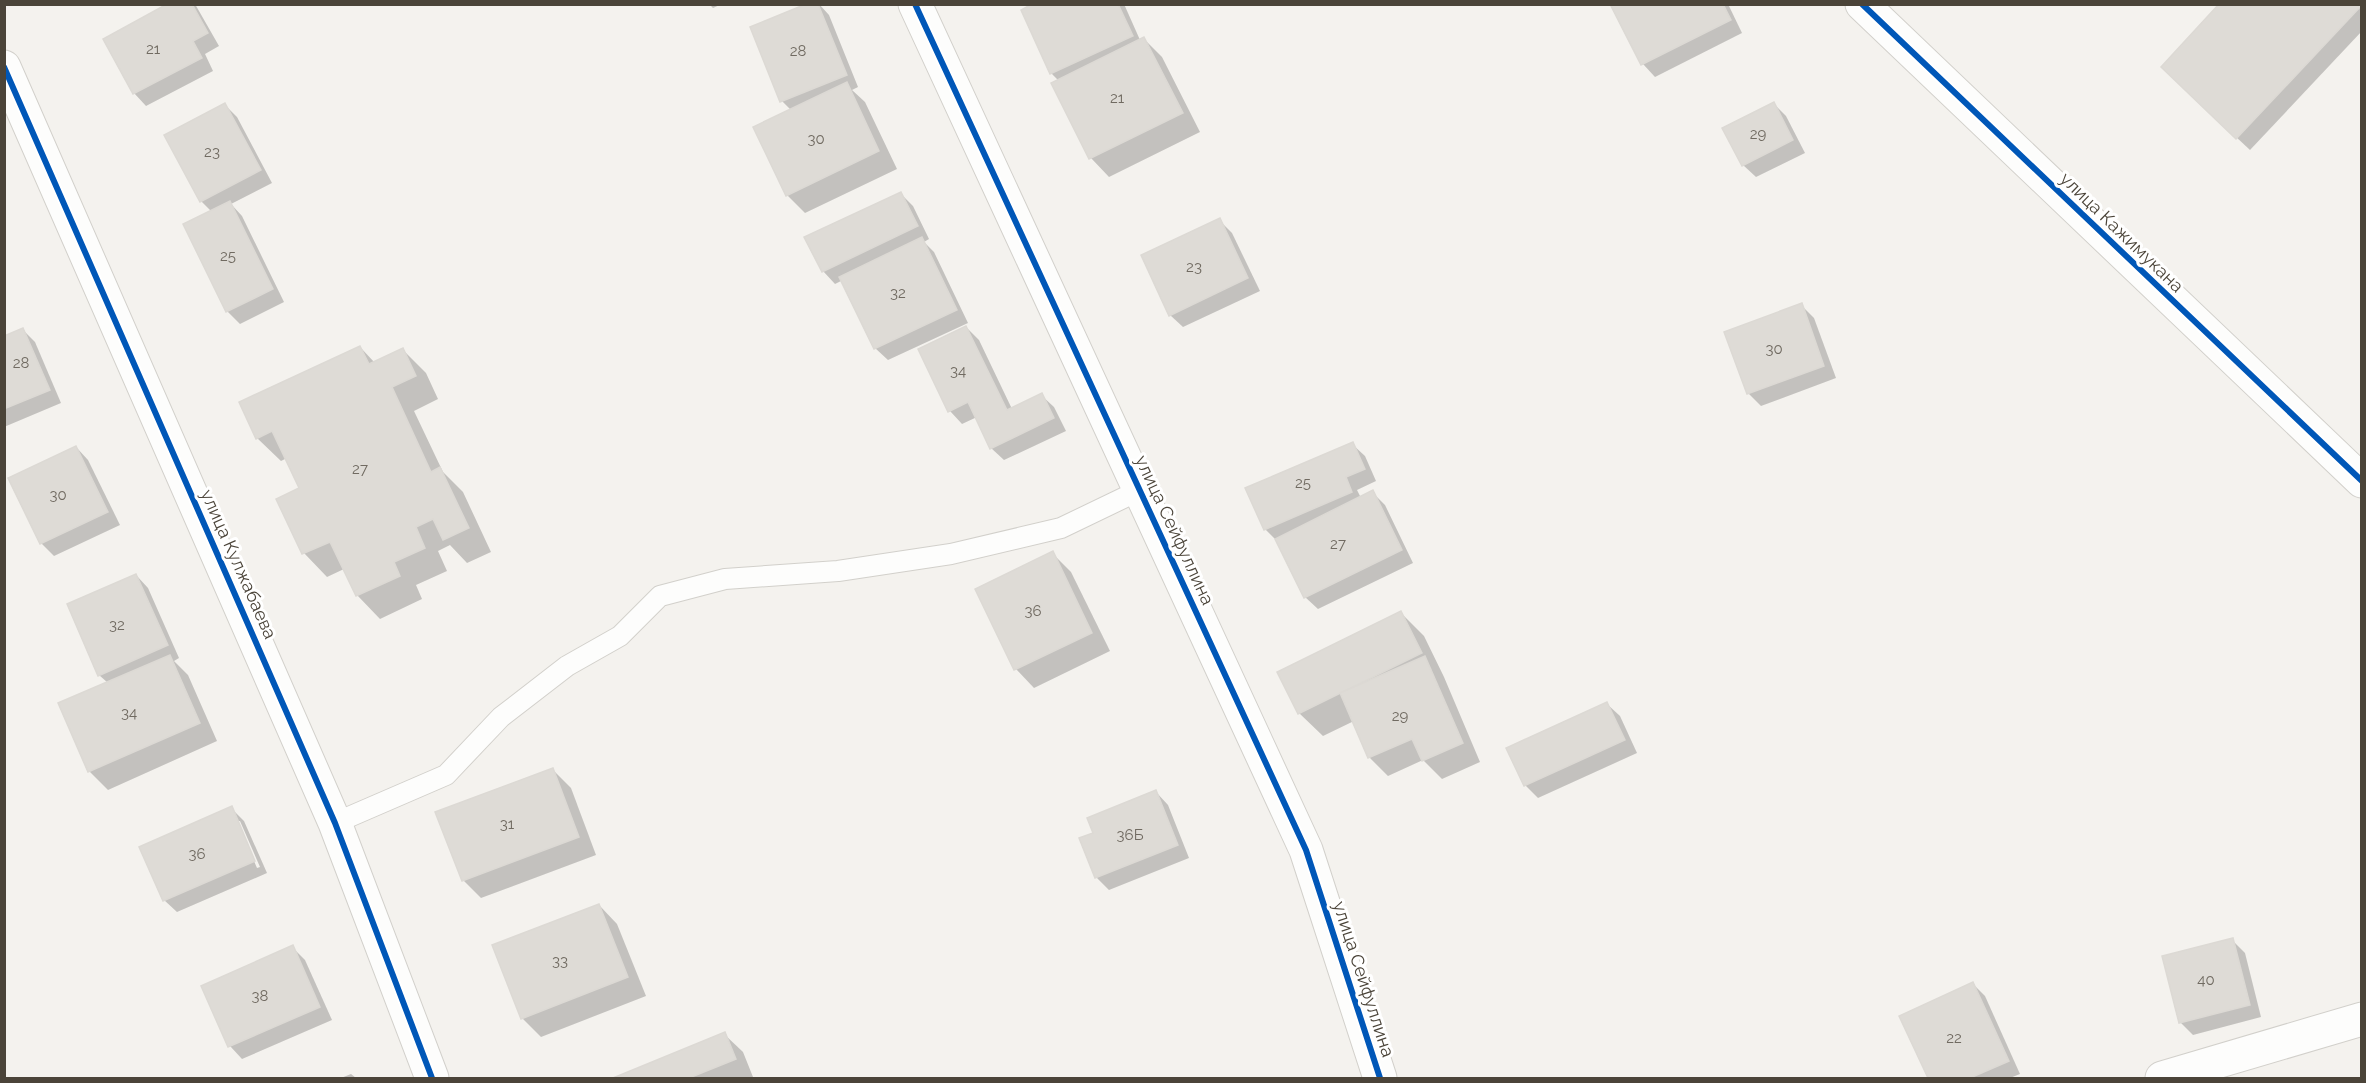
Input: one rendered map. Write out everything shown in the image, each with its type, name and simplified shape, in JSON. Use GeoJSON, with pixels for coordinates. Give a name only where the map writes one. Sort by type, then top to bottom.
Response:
{"type":"FeatureCollection","features":[{"type":"Feature","properties":{"kind":"street","name":"улица Сейфуллина"},"geometry":{"type":"LineString","coordinates":[[915,4],[1306,850],[1380,1078]]}},
{"type":"Feature","properties":{"kind":"street","name":"улица Кажимукана"},"geometry":{"type":"LineString","coordinates":[[1862,4],[2361,481]]}},
{"type":"Feature","properties":{"kind":"street","name":"улица Кулжабаева"},"geometry":{"type":"LineString","coordinates":[[4,68],[335,822],[432,1078]]}},
{"type":"Feature","properties":{"kind":"street"},"geometry":{"type":"LineString","coordinates":[[2162,1078],[2361,1019]]}},
{"type":"Feature","properties":{"kind":"lane"},"geometry":{"type":"LineString","coordinates":[[335,822],[446,775],[501,717],[567,666],[620,636],[660,596],[725,579],[838,571],[951,554],[1061,528],[1140,490]]}},
{"type":"Feature","properties":{"kind":"building"},"geometry":{"type":"Polygon","coordinates":[[[167,4],[192,4],[208,33],[193,41],[202,58],[133,94],[103,39],[167,4]]]}},
{"type":"Feature","properties":{"kind":"building"},"geometry":{"type":"Polygon","coordinates":[[[806,4],[818,4],[847,75],[780,102],[750,27],[806,4]]]}},
{"type":"Feature","properties":{"kind":"building"},"geometry":{"type":"Polygon","coordinates":[[[1032,4],[1118,4],[1133,36],[1050,74],[1021,10],[1032,4]]]}},
{"type":"Feature","properties":{"kind":"building"},"geometry":{"type":"Polygon","coordinates":[[[1610,4],[1723,4],[1731,20],[1641,65],[1610,4]]]}},
{"type":"Feature","properties":{"kind":"building"},"geometry":{"type":"Polygon","coordinates":[[[2219,4],[2362,5],[2236,139],[2161,67],[2219,4]]]}},
{"type":"Feature","properties":{"kind":"building"},"geometry":{"type":"Polygon","coordinates":[[[1144,37],[1183,113],[1089,159],[1051,83],[1144,37]]]}},
{"type":"Feature","properties":{"kind":"building"},"geometry":{"type":"Polygon","coordinates":[[[847,82],[879,151],[786,196],[753,127],[847,82]]]}},
{"type":"Feature","properties":{"kind":"building"},"geometry":{"type":"Polygon","coordinates":[[[1774,102],[1793,140],[1742,166],[1722,128],[1774,102]]]}},
{"type":"Feature","properties":{"kind":"building"},"geometry":{"type":"Polygon","coordinates":[[[225,103],[261,170],[200,202],[164,135],[225,103]]]}},
{"type":"Feature","properties":{"kind":"building"},"geometry":{"type":"Polygon","coordinates":[[[901,192],[918,226],[822,272],[804,237],[901,192]]]}},
{"type":"Feature","properties":{"kind":"building"},"geometry":{"type":"Polygon","coordinates":[[[230,201],[273,289],[226,312],[183,224],[230,201]]]}},
{"type":"Feature","properties":{"kind":"building"},"geometry":{"type":"Polygon","coordinates":[[[1220,218],[1248,278],[1169,316],[1141,255],[1220,218]]]}},
{"type":"Feature","properties":{"kind":"building"},"geometry":{"type":"Polygon","coordinates":[[[922,237],[957,310],[874,349],[839,277],[922,237]]]}},
{"type":"Feature","properties":{"kind":"building"},"geometry":{"type":"Polygon","coordinates":[[[1802,303],[1824,366],[1747,394],[1724,332],[1802,303]]]}},
{"type":"Feature","properties":{"kind":"building"},"geometry":{"type":"Polygon","coordinates":[[[966,326],[1007,410],[1042,393],[1054,418],[990,449],[968,402],[948,412],[918,349],[966,326]]]}},
{"type":"Feature","properties":{"kind":"building"},"geometry":{"type":"Polygon","coordinates":[[[23,328],[50,390],[4,409],[4,336],[23,328]]]}},
{"type":"Feature","properties":{"kind":"building"},"geometry":{"type":"Polygon","coordinates":[[[360,346],[369,364],[403,348],[416,376],[392,387],[431,472],[440,467],[469,528],[443,540],[433,519],[416,527],[425,548],[394,562],[400,576],[356,596],[330,542],[302,554],[276,499],[299,488],[272,431],[256,439],[239,402],[360,346]]]}},
{"type":"Feature","properties":{"kind":"building"},"geometry":{"type":"Polygon","coordinates":[[[1353,442],[1365,469],[1346,477],[1352,492],[1264,530],[1245,488],[1353,442]]]}},
{"type":"Feature","properties":{"kind":"building"},"geometry":{"type":"Polygon","coordinates":[[[76,446],[108,512],[40,544],[8,478],[76,446]]]}},
{"type":"Feature","properties":{"kind":"building"},"geometry":{"type":"Polygon","coordinates":[[[1373,490],[1402,550],[1304,598],[1275,539],[1373,490]]]}},
{"type":"Feature","properties":{"kind":"building"},"geometry":{"type":"Polygon","coordinates":[[[1053,551],[1092,633],[1014,670],[975,589],[1053,551]]]}},
{"type":"Feature","properties":{"kind":"building"},"geometry":{"type":"Polygon","coordinates":[[[136,574],[168,645],[98,676],[67,604],[136,574]]]}},
{"type":"Feature","properties":{"kind":"building"},"geometry":{"type":"Polygon","coordinates":[[[1401,611],[1422,653],[1298,714],[1277,672],[1401,611]]]}},
{"type":"Feature","properties":{"kind":"building"},"geometry":{"type":"Polygon","coordinates":[[[170,655],[200,723],[88,772],[58,703],[170,655]]]}},
{"type":"Feature","properties":{"kind":"building"},"geometry":{"type":"Polygon","coordinates":[[[1425,656],[1463,743],[1422,761],[1412,739],[1368,758],[1340,693],[1425,656]]]}},
{"type":"Feature","properties":{"kind":"building"},"geometry":{"type":"Polygon","coordinates":[[[1607,702],[1625,740],[1524,786],[1506,748],[1607,702]]]}},
{"type":"Feature","properties":{"kind":"building"},"geometry":{"type":"Polygon","coordinates":[[[553,768],[579,837],[462,881],[435,812],[553,768]]]}},
{"type":"Feature","properties":{"kind":"building"},"geometry":{"type":"Polygon","coordinates":[[[1156,790],[1178,845],[1095,878],[1079,838],[1093,833],[1087,818],[1156,790]]]}},
{"type":"Feature","properties":{"kind":"building"},"geometry":{"type":"Polygon","coordinates":[[[232,806],[255,861],[163,901],[139,847],[232,806]]]}},
{"type":"Feature","properties":{"kind":"building"},"geometry":{"type":"Polygon","coordinates":[[[599,904],[628,977],[521,1019],[492,945],[599,904]]]}},
{"type":"Feature","properties":{"kind":"building"},"geometry":{"type":"Polygon","coordinates":[[[2233,938],[2250,1005],[2179,1023],[2162,956],[2233,938]]]}},
{"type":"Feature","properties":{"kind":"building"},"geometry":{"type":"Polygon","coordinates":[[[293,945],[320,1007],[228,1047],[201,986],[293,945]]]}},
{"type":"Feature","properties":{"kind":"building"},"geometry":{"type":"Polygon","coordinates":[[[1973,982],[2009,1061],[1970,1078],[1928,1078],[1899,1016],[1973,982]]]}},
{"type":"Feature","properties":{"kind":"building"},"geometry":{"type":"Polygon","coordinates":[[[725,1032],[736,1059],[689,1078],[613,1078],[725,1032]]]}},
{"type":"Feature","properties":{"kind":"cycle path"},"geometry":{"type":"LineString","coordinates":[[915,4],[1306,850],[1380,1078]]}},
{"type":"Feature","properties":{"kind":"cycle path"},"geometry":{"type":"LineString","coordinates":[[1862,4],[2362,481]]}},
{"type":"Feature","properties":{"kind":"cycle path"},"geometry":{"type":"LineString","coordinates":[[4,67],[335,823],[432,1078]]}}]}
